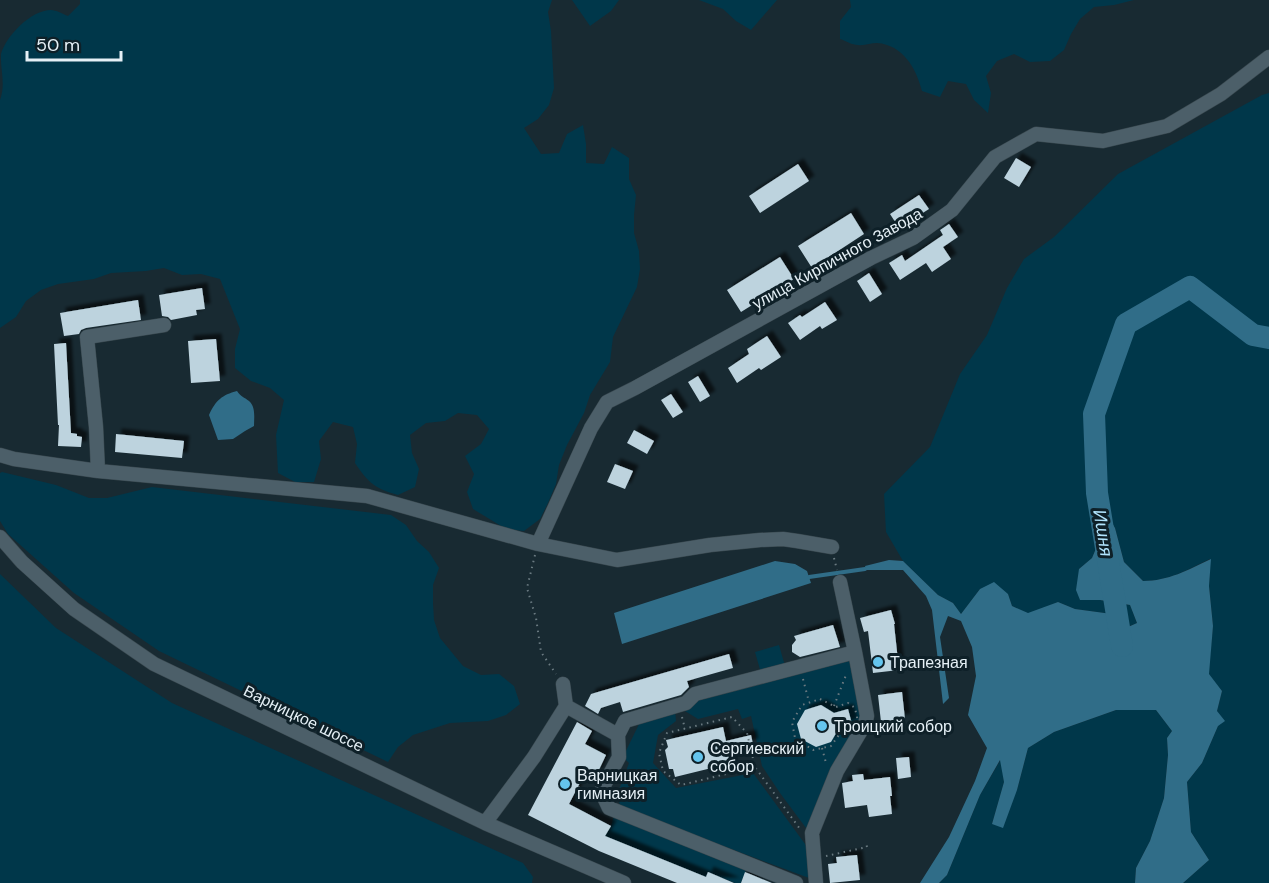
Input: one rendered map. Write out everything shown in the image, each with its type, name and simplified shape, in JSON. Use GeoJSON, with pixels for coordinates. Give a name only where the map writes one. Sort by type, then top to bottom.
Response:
{"type":"FeatureCollection","features":[{"type":"Feature","properties":{"kind":"street","name":"улица Кирпичного Завода"},"geometry":{"type":"LineString","coordinates":[[538,544],[591,428],[608,402],[872,258],[913,238],[952,210],[995,157],[1036,134],[1102,141],[1167,126],[1221,94],[1269,57]]}},
{"type":"Feature","properties":{"kind":"street"},"geometry":{"type":"LineString","coordinates":[[98,471],[87,337],[164,325]]}},
{"type":"Feature","properties":{"kind":"street"},"geometry":{"type":"LineString","coordinates":[[0,455],[98,471],[367,496],[538,544],[616,560],[710,545],[760,540],[783,539],[832,547]]}},
{"type":"Feature","properties":{"kind":"street","name":"Варницкое шоссе"},"geometry":{"type":"LineString","coordinates":[[0,537],[22,562],[74,609],[154,664],[485,823],[624,883]]}},
{"type":"Feature","properties":{"kind":"street"},"geometry":{"type":"LineString","coordinates":[[816,883],[812,833],[837,771],[865,724],[867,716],[840,582]]}},
{"type":"Feature","properties":{"kind":"street"},"geometry":{"type":"LineString","coordinates":[[796,883],[609,808],[601,791],[619,757],[618,735],[625,721],[686,703],[695,694],[855,652]]}},
{"type":"Feature","properties":{"kind":"street"},"geometry":{"type":"LineString","coordinates":[[485,823],[534,757],[566,706],[563,684]]}},
{"type":"Feature","properties":{"kind":"street"},"geometry":{"type":"LineString","coordinates":[[566,706],[618,735]]}},
{"type":"Feature","properties":{"kind":"path"},"geometry":{"type":"LineString","coordinates":[[538,544],[527,588],[536,618],[541,652],[563,684]]}},
{"type":"Feature","properties":{"kind":"path"},"geometry":{"type":"LineString","coordinates":[[800,666],[809,702]]}},
{"type":"Feature","properties":{"kind":"path"},"geometry":{"type":"LineString","coordinates":[[834,706],[846,673]]}},
{"type":"Feature","properties":{"kind":"path"},"geometry":{"type":"LineString","coordinates":[[820,699],[834,706],[848,703],[855,708],[858,722],[850,729],[841,732],[831,746],[813,750],[795,738],[792,723],[802,705],[820,699]]}},
{"type":"Feature","properties":{"kind":"path"},"geometry":{"type":"LineString","coordinates":[[755,767],[681,784],[663,771],[659,753],[667,733],[732,717],[747,733],[755,767],[801,830]]}},
{"type":"Feature","properties":{"kind":"path"},"geometry":{"type":"LineString","coordinates":[[682,718],[685,729]]}},
{"type":"Feature","properties":{"kind":"path"},"geometry":{"type":"LineString","coordinates":[[814,858],[841,855],[867,848],[866,843]]}},
{"type":"Feature","properties":{"kind":"shaded area"},"geometry":{"type":"Polygon","coordinates":[[[80,0],[552,0],[548,12],[554,88],[549,105],[538,119],[524,128],[541,154],[559,153],[567,134],[583,125],[586,163],[604,164],[612,147],[629,158],[629,179],[636,195],[634,233],[639,251],[640,269],[637,287],[613,337],[610,362],[590,395],[584,413],[567,445],[559,465],[556,484],[540,519],[524,531],[506,529],[473,509],[467,492],[474,474],[465,456],[481,444],[489,429],[477,415],[458,413],[445,421],[426,423],[410,435],[412,453],[419,469],[415,487],[398,495],[378,488],[364,476],[355,463],[357,444],[353,427],[333,422],[319,441],[321,459],[314,482],[295,482],[278,473],[276,435],[284,400],[270,388],[251,381],[235,368],[235,349],[240,329],[220,279],[201,274],[182,275],[164,268],[111,273],[94,279],[58,284],[41,290],[26,301],[16,317],[0,328],[0,100],[3,82],[1,54],[14,32],[35,14],[51,10],[68,16],[80,4],[80,0]]]}},
{"type":"Feature","properties":{"kind":"shaded area"},"geometry":{"type":"Polygon","coordinates":[[[572,0],[619,0],[611,11],[590,26],[572,0]]]}},
{"type":"Feature","properties":{"kind":"shaded area"},"geometry":{"type":"Polygon","coordinates":[[[699,0],[777,0],[751,30],[736,21],[723,9],[699,0]]]}},
{"type":"Feature","properties":{"kind":"shaded area"},"geometry":{"type":"Polygon","coordinates":[[[850,0],[1134,0],[1094,7],[1080,19],[1064,50],[1050,61],[1030,62],[1014,54],[997,61],[986,76],[991,93],[988,113],[974,100],[966,84],[948,81],[940,97],[922,91],[912,66],[894,48],[877,43],[856,45],[840,39],[840,21],[851,7],[850,0]]]}},
{"type":"Feature","properties":{"kind":"shaded area"},"geometry":{"type":"Polygon","coordinates":[[[1269,93],[1269,883],[1183,883],[1209,860],[1191,832],[1187,782],[1202,763],[1218,726],[1217,711],[1222,691],[1208,674],[1213,626],[1209,586],[1210,559],[1170,577],[1143,581],[1124,562],[1111,521],[1109,504],[1097,493],[1095,506],[1104,518],[1102,534],[1092,558],[1079,569],[1080,600],[1100,600],[1130,605],[1137,623],[1127,627],[1112,614],[1075,609],[1058,602],[1029,614],[1012,606],[1008,594],[980,589],[961,614],[953,603],[938,595],[903,561],[886,532],[884,494],[930,447],[960,374],[987,335],[1007,288],[1024,259],[1054,237],[1118,174],[1269,93]]]}},
{"type":"Feature","properties":{"kind":"shaded area"},"geometry":{"type":"Polygon","coordinates":[[[0,473],[56,485],[89,498],[107,498],[152,487],[391,515],[406,525],[417,541],[429,552],[439,568],[433,585],[433,603],[434,620],[440,638],[463,666],[481,675],[499,674],[514,686],[520,704],[506,715],[488,721],[450,723],[413,735],[398,747],[388,762],[159,651],[74,593],[8,534],[0,521],[0,473]]]}},
{"type":"Feature","properties":{"kind":"shaded area"},"geometry":{"type":"Polygon","coordinates":[[[0,574],[56,628],[172,703],[523,863],[533,877],[532,883],[0,883],[0,574]]]}},
{"type":"Feature","properties":{"kind":"shaded area"},"geometry":{"type":"Polygon","coordinates":[[[779,645],[785,666],[761,673],[755,652],[779,645]]]}},
{"type":"Feature","properties":{"kind":"shaded area"},"geometry":{"type":"Polygon","coordinates":[[[852,658],[865,717],[809,832],[762,766],[751,716],[742,719],[738,709],[698,719],[685,711],[696,699],[852,658]]]}},
{"type":"Feature","properties":{"kind":"shaded area"},"geometry":{"type":"Polygon","coordinates":[[[675,710],[676,721],[658,735],[653,763],[676,788],[753,773],[808,848],[809,878],[621,808],[617,795],[629,763],[623,757],[641,720],[675,710]]]}},
{"type":"Feature","properties":{"kind":"shaded area"},"geometry":{"type":"Polygon","coordinates":[[[1116,710],[1156,710],[1172,731],[1167,738],[1168,755],[1164,798],[1150,841],[1136,868],[1135,883],[939,883],[947,875],[980,795],[1001,759],[1004,782],[992,824],[1017,790],[1028,748],[1054,732],[1116,710]]]}},
{"type":"Feature","properties":{"kind":"shaded area"},"geometry":{"type":"Polygon","coordinates":[[[614,816],[783,883],[776,883],[746,870],[741,883],[735,883],[708,872],[706,877],[605,836],[614,816]]]}},
{"type":"Feature","properties":{"kind":"water"},"geometry":{"type":"Polygon","coordinates":[[[237,391],[253,406],[254,426],[233,439],[218,440],[209,415],[220,399],[237,391]]]}},
{"type":"Feature","properties":{"kind":"water"},"geometry":{"type":"Polygon","coordinates":[[[1097,493],[1109,504],[1111,521],[1124,562],[1143,581],[1169,577],[1211,559],[1209,586],[1213,626],[1209,674],[1222,691],[1217,711],[1225,721],[1218,726],[1202,763],[1187,782],[1191,832],[1209,860],[1183,883],[1135,883],[1136,868],[1150,841],[1164,798],[1168,755],[1167,738],[1172,731],[1156,710],[1116,710],[1054,732],[1028,748],[1017,790],[1003,828],[992,824],[1004,782],[1000,760],[980,795],[947,875],[939,883],[920,883],[949,837],[975,781],[987,748],[968,715],[976,676],[972,647],[961,621],[948,616],[940,637],[949,698],[943,704],[932,610],[926,596],[903,570],[866,570],[865,566],[889,560],[903,561],[938,595],[953,603],[961,614],[980,589],[994,582],[1008,594],[1012,606],[1028,613],[1058,602],[1075,609],[1112,614],[1124,619],[1128,627],[1137,623],[1130,605],[1100,600],[1080,600],[1076,590],[1079,569],[1092,558],[1102,534],[1104,518],[1095,506],[1097,493]]]}},
{"type":"Feature","properties":{"kind":"water"},"geometry":{"type":"Polygon","coordinates":[[[775,561],[795,564],[807,571],[811,583],[622,644],[614,613],[775,561]]]}},
{"type":"Feature","properties":{"kind":"building"},"geometry":{"type":"Polygon","coordinates":[[[1016,158],[1031,167],[1019,187],[1004,178],[1016,158]]]}},
{"type":"Feature","properties":{"kind":"building"},"geometry":{"type":"Polygon","coordinates":[[[798,164],[809,181],[760,213],[749,196],[798,164]]]}},
{"type":"Feature","properties":{"kind":"building"},"geometry":{"type":"Polygon","coordinates":[[[919,195],[929,209],[899,228],[890,214],[919,195]]]}},
{"type":"Feature","properties":{"kind":"building"},"geometry":{"type":"Polygon","coordinates":[[[851,213],[864,234],[812,268],[798,246],[851,213]]]}},
{"type":"Feature","properties":{"kind":"building"},"geometry":{"type":"Polygon","coordinates":[[[949,224],[958,237],[943,247],[951,259],[932,272],[926,263],[900,280],[889,263],[902,255],[905,261],[943,235],[940,230],[949,224]]]}},
{"type":"Feature","properties":{"kind":"building"},"geometry":{"type":"Polygon","coordinates":[[[780,257],[794,279],[741,312],[727,290],[780,257]]]}},
{"type":"Feature","properties":{"kind":"building"},"geometry":{"type":"Polygon","coordinates":[[[869,273],[882,294],[870,302],[857,281],[869,273]]]}},
{"type":"Feature","properties":{"kind":"building"},"geometry":{"type":"Polygon","coordinates":[[[202,288],[205,309],[196,310],[197,315],[171,320],[162,316],[159,295],[202,288]]]}},
{"type":"Feature","properties":{"kind":"building"},"geometry":{"type":"Polygon","coordinates":[[[138,300],[141,320],[86,328],[79,334],[64,336],[60,313],[138,300]]]}},
{"type":"Feature","properties":{"kind":"building"},"geometry":{"type":"Polygon","coordinates":[[[825,302],[837,320],[822,329],[820,326],[800,340],[788,323],[825,302]]]}},
{"type":"Feature","properties":{"kind":"building"},"geometry":{"type":"Polygon","coordinates":[[[767,336],[781,357],[737,383],[728,368],[749,354],[747,349],[767,336]]]}},
{"type":"Feature","properties":{"kind":"building"},"geometry":{"type":"Polygon","coordinates":[[[216,339],[220,381],[191,383],[188,341],[216,339]]]}},
{"type":"Feature","properties":{"kind":"building"},"geometry":{"type":"Polygon","coordinates":[[[66,343],[71,433],[82,437],[81,447],[58,446],[59,425],[54,344],[66,343]]]}},
{"type":"Feature","properties":{"kind":"building"},"geometry":{"type":"Polygon","coordinates":[[[698,376],[710,396],[700,402],[688,382],[698,376]]]}},
{"type":"Feature","properties":{"kind":"building"},"geometry":{"type":"Polygon","coordinates":[[[671,394],[683,412],[673,418],[661,400],[671,394]]]}},
{"type":"Feature","properties":{"kind":"building"},"geometry":{"type":"Polygon","coordinates":[[[634,430],[654,441],[647,454],[627,443],[634,430]]]}},
{"type":"Feature","properties":{"kind":"building"},"geometry":{"type":"Polygon","coordinates":[[[116,434],[184,441],[182,458],[115,452],[116,434]]]}},
{"type":"Feature","properties":{"kind":"building"},"geometry":{"type":"Polygon","coordinates":[[[615,464],[633,471],[625,489],[607,482],[615,464]]]}},
{"type":"Feature","properties":{"kind":"building"},"geometry":{"type":"Polygon","coordinates":[[[891,610],[895,624],[899,670],[873,673],[868,631],[864,632],[860,618],[891,610]]]}},
{"type":"Feature","properties":{"kind":"building"},"geometry":{"type":"Polygon","coordinates":[[[833,625],[840,647],[800,657],[792,652],[792,645],[796,640],[794,636],[833,625]]]}},
{"type":"Feature","properties":{"kind":"building"},"geometry":{"type":"Polygon","coordinates":[[[729,654],[733,668],[687,681],[689,687],[681,695],[623,712],[620,702],[601,708],[598,714],[585,706],[591,694],[729,654]]]}},
{"type":"Feature","properties":{"kind":"building"},"geometry":{"type":"Polygon","coordinates":[[[902,692],[905,719],[881,722],[878,695],[902,692]]]}},
{"type":"Feature","properties":{"kind":"building","name":"Троицкий собор"},"geometry":{"type":"Polygon","coordinates":[[[821,705],[834,713],[848,709],[852,724],[839,728],[831,742],[816,747],[801,739],[797,724],[805,710],[821,705]]]}},
{"type":"Feature","properties":{"kind":"building"},"geometry":{"type":"Polygon","coordinates":[[[577,722],[592,731],[585,744],[606,755],[597,774],[587,769],[569,804],[611,826],[605,836],[706,877],[708,872],[734,883],[677,883],[599,851],[528,815],[577,722]]]}},
{"type":"Feature","properties":{"kind":"building","name":"Сергиевский собор"},"geometry":{"type":"Polygon","coordinates":[[[723,727],[726,741],[751,735],[753,744],[729,750],[732,763],[675,777],[673,769],[669,769],[665,750],[668,747],[666,740],[723,727]]]}},
{"type":"Feature","properties":{"kind":"building"},"geometry":{"type":"Polygon","coordinates":[[[909,757],[911,777],[898,779],[896,758],[909,757]]]}},
{"type":"Feature","properties":{"kind":"building"},"geometry":{"type":"Polygon","coordinates":[[[863,774],[864,780],[890,777],[892,814],[869,817],[867,805],[845,808],[842,783],[853,781],[852,775],[863,774]]]}},
{"type":"Feature","properties":{"kind":"building"},"geometry":{"type":"Polygon","coordinates":[[[857,855],[860,880],[830,883],[828,864],[837,863],[836,857],[857,855]]]}},
{"type":"Feature","properties":{"kind":"building"},"geometry":{"type":"Polygon","coordinates":[[[745,872],[772,883],[741,883],[745,872]]]}},
{"type":"Feature","properties":{"kind":"waterway","name":"Ишня"},"geometry":{"type":"LineString","coordinates":[[1122,646],[1097,493],[1094,414],[1126,324],[1190,287],[1253,335],[1269,338]]}},
{"type":"Feature","properties":{"kind":"waterway"},"geometry":{"type":"LineString","coordinates":[[809,577],[865,569]]}},
{"type":"Feature","properties":{"kind":"place","name":"Трапезная"},"geometry":{"type":"Point","coordinates":[878,662]}},
{"type":"Feature","properties":{"kind":"place","name":"Троицкий собор"},"geometry":{"type":"Point","coordinates":[822,726]}},
{"type":"Feature","properties":{"kind":"place","name":"Сергиевский собор"},"geometry":{"type":"Point","coordinates":[698,757]}},
{"type":"Feature","properties":{"kind":"place","name":"Варницкая гимназия"},"geometry":{"type":"Point","coordinates":[565,784]}}]}
